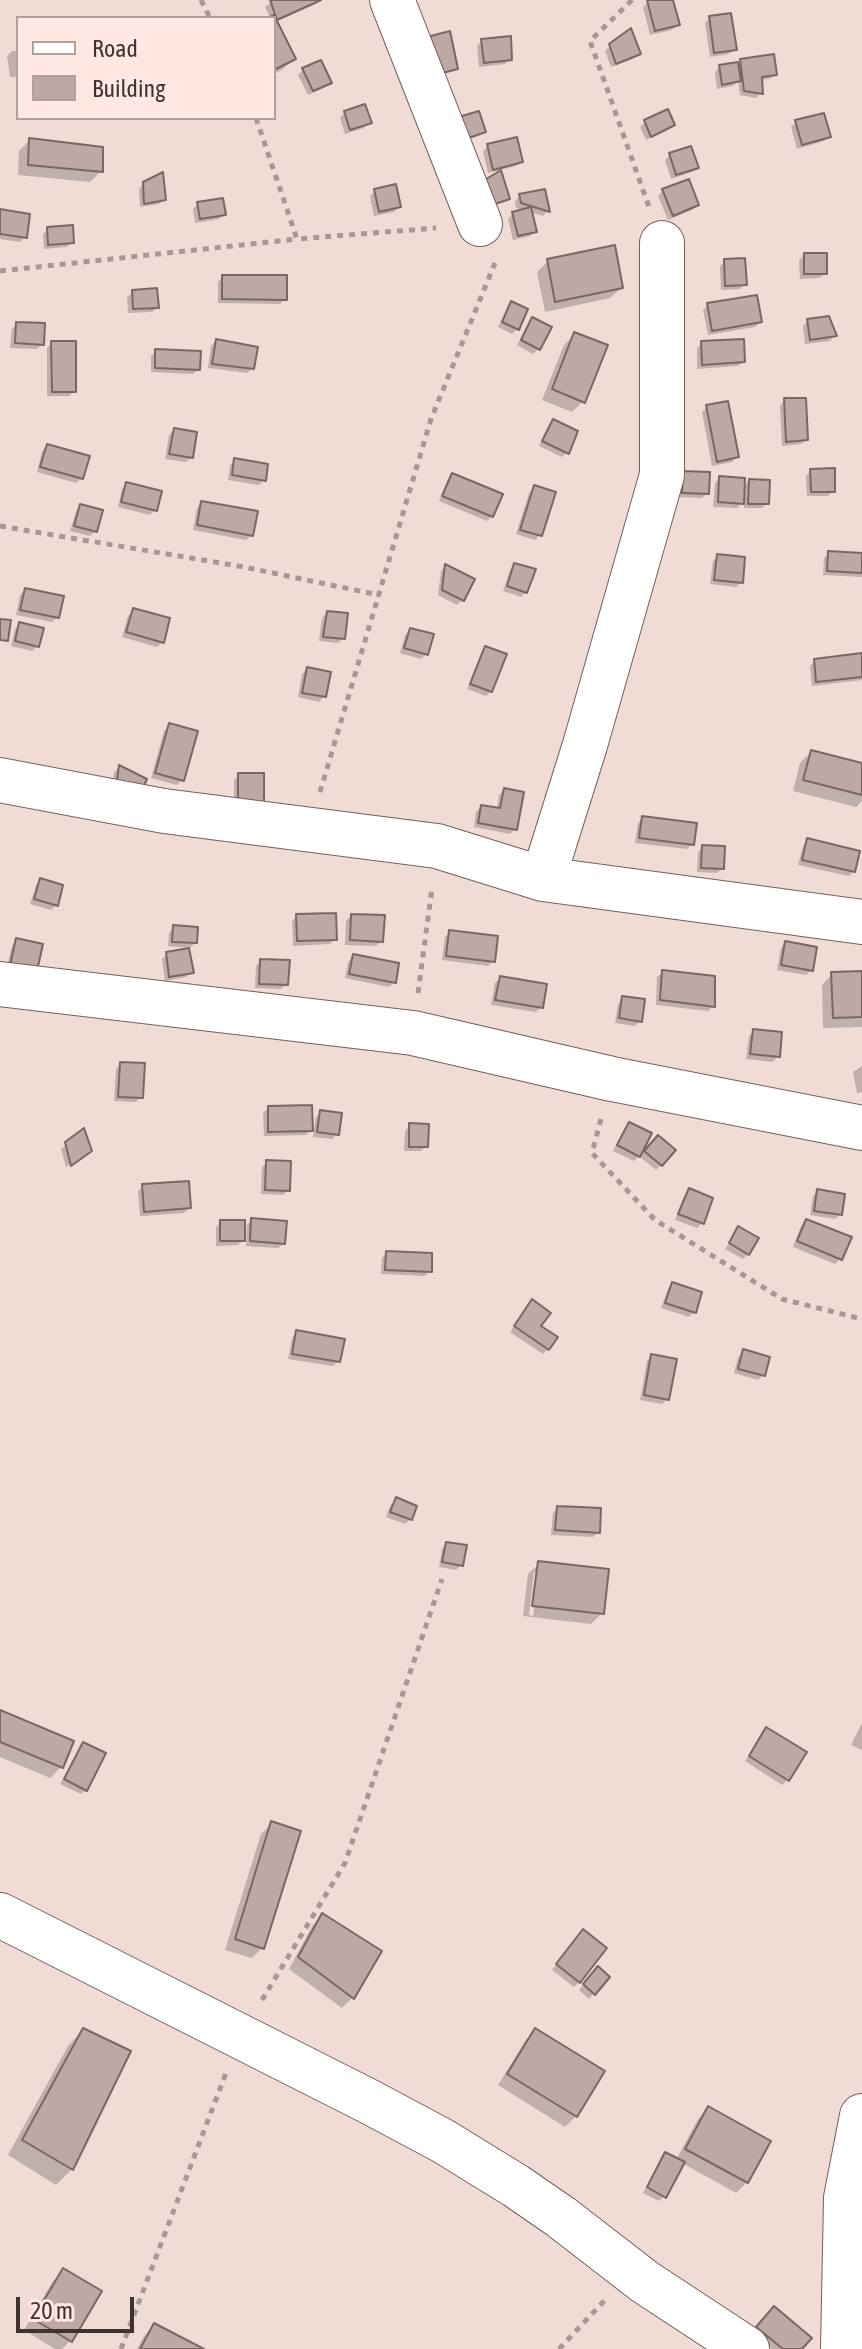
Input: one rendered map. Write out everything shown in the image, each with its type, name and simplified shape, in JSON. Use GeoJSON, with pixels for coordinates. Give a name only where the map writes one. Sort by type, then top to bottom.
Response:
{"type":"FeatureCollection","features":[{"type":"Feature","properties":{"kind":"street"},"geometry":{"type":"LineString","coordinates":[[392,0],[480,224]]}},
{"type":"Feature","properties":{"kind":"street"},"geometry":{"type":"LineString","coordinates":[[543,879],[585,745],[662,475],[662,243]]}},
{"type":"Feature","properties":{"kind":"street"},"geometry":{"type":"LineString","coordinates":[[0,780],[164,811],[437,846],[543,879],[862,922]]}},
{"type":"Feature","properties":{"kind":"street"},"geometry":{"type":"LineString","coordinates":[[0,984],[413,1033],[612,1079],[862,1128]]}},
{"type":"Feature","properties":{"kind":"street"},"geometry":{"type":"LineString","coordinates":[[0,1915],[368,2101],[479,2162],[561,2217],[645,2282],[747,2349]]}},
{"type":"Feature","properties":{"kind":"street"},"geometry":{"type":"LineString","coordinates":[[843,2349],[846,2198],[862,2116]]}},
{"type":"Feature","properties":{"kind":"path"},"geometry":{"type":"LineString","coordinates":[[632,0],[590,41],[662,243]]}},
{"type":"Feature","properties":{"kind":"path"},"geometry":{"type":"LineString","coordinates":[[257,120],[297,239]]}},
{"type":"Feature","properties":{"kind":"path"},"geometry":{"type":"LineString","coordinates":[[0,271],[297,239],[480,224],[500,250],[431,419],[318,800],[319,831]]}},
{"type":"Feature","properties":{"kind":"path"},"geometry":{"type":"LineString","coordinates":[[0,526],[244,567],[379,595]]}},
{"type":"Feature","properties":{"kind":"path"},"geometry":{"type":"LineString","coordinates":[[413,1033],[437,846]]}},
{"type":"Feature","properties":{"kind":"path"},"geometry":{"type":"LineString","coordinates":[[612,1079],[592,1153],[655,1220],[782,1299],[862,1319]]}},
{"type":"Feature","properties":{"kind":"path"},"geometry":{"type":"LineString","coordinates":[[121,2349],[240,2036],[345,1863],[442,1579]]}},
{"type":"Feature","properties":{"kind":"path"},"geometry":{"type":"LineString","coordinates":[[559,2349],[602,2302],[645,2282]]}},
{"type":"Feature","properties":{"kind":"building"},"geometry":{"type":"Polygon","coordinates":[[[270,0],[321,0],[277,20],[270,0]]]}},
{"type":"Feature","properties":{"kind":"building"},"geometry":{"type":"Polygon","coordinates":[[[647,0],[673,0],[680,25],[655,31],[647,0]]]}},
{"type":"Feature","properties":{"kind":"building"},"geometry":{"type":"Polygon","coordinates":[[[731,13],[737,50],[714,53],[709,16],[731,13]]]}},
{"type":"Feature","properties":{"kind":"building"},"geometry":{"type":"Polygon","coordinates":[[[276,19],[296,59],[276,69],[276,19]]]}},
{"type":"Feature","properties":{"kind":"building"},"geometry":{"type":"Polygon","coordinates":[[[631,28],[641,54],[616,64],[609,44],[631,28]]]}},
{"type":"Feature","properties":{"kind":"building"},"geometry":{"type":"Polygon","coordinates":[[[450,31],[458,69],[435,75],[427,37],[450,31]]]}},
{"type":"Feature","properties":{"kind":"building"},"geometry":{"type":"Polygon","coordinates":[[[511,36],[512,60],[484,63],[481,39],[511,36]]]}},
{"type":"Feature","properties":{"kind":"building"},"geometry":{"type":"Polygon","coordinates":[[[774,54],[777,75],[762,77],[763,94],[744,91],[740,59],[774,54]]]}},
{"type":"Feature","properties":{"kind":"building"},"geometry":{"type":"Polygon","coordinates":[[[321,60],[332,83],[313,91],[302,68],[321,60]]]}},
{"type":"Feature","properties":{"kind":"building"},"geometry":{"type":"Polygon","coordinates":[[[738,62],[741,81],[722,85],[719,65],[738,62]]]}},
{"type":"Feature","properties":{"kind":"building"},"geometry":{"type":"Polygon","coordinates":[[[365,104],[372,123],[350,130],[344,111],[365,104]]]}},
{"type":"Feature","properties":{"kind":"building"},"geometry":{"type":"Polygon","coordinates":[[[668,109],[675,125],[651,137],[644,120],[668,109]]]}},
{"type":"Feature","properties":{"kind":"building"},"geometry":{"type":"Polygon","coordinates":[[[479,111],[486,132],[463,140],[455,118],[479,111]]]}},
{"type":"Feature","properties":{"kind":"building"},"geometry":{"type":"Polygon","coordinates":[[[824,113],[831,137],[802,145],[795,120],[824,113]]]}},
{"type":"Feature","properties":{"kind":"building"},"geometry":{"type":"Polygon","coordinates":[[[517,137],[523,162],[493,170],[487,144],[517,137]]]}},
{"type":"Feature","properties":{"kind":"building"},"geometry":{"type":"Polygon","coordinates":[[[29,138],[103,147],[103,172],[28,165],[29,138]]]}},
{"type":"Feature","properties":{"kind":"building"},"geometry":{"type":"Polygon","coordinates":[[[691,146],[699,168],[676,175],[669,153],[691,146]]]}},
{"type":"Feature","properties":{"kind":"building"},"geometry":{"type":"Polygon","coordinates":[[[501,170],[510,199],[486,207],[478,184],[501,170]]]}},
{"type":"Feature","properties":{"kind":"building"},"geometry":{"type":"Polygon","coordinates":[[[163,172],[166,200],[144,204],[143,182],[163,172]]]}},
{"type":"Feature","properties":{"kind":"building"},"geometry":{"type":"Polygon","coordinates":[[[689,179],[699,205],[673,216],[662,189],[689,179]]]}},
{"type":"Feature","properties":{"kind":"building"},"geometry":{"type":"Polygon","coordinates":[[[396,184],[401,207],[379,212],[374,189],[396,184]]]}},
{"type":"Feature","properties":{"kind":"building"},"geometry":{"type":"Polygon","coordinates":[[[545,189],[550,212],[521,203],[519,194],[545,189]]]}},
{"type":"Feature","properties":{"kind":"building"},"geometry":{"type":"Polygon","coordinates":[[[223,198],[226,215],[200,219],[197,202],[223,198]]]}},
{"type":"Feature","properties":{"kind":"building"},"geometry":{"type":"Polygon","coordinates":[[[531,207],[537,232],[518,236],[512,212],[531,207]]]}},
{"type":"Feature","properties":{"kind":"building"},"geometry":{"type":"Polygon","coordinates":[[[0,209],[30,214],[27,238],[0,234],[0,209]]]}},
{"type":"Feature","properties":{"kind":"building"},"geometry":{"type":"Polygon","coordinates":[[[73,225],[74,243],[48,245],[47,227],[73,225]]]}},
{"type":"Feature","properties":{"kind":"building"},"geometry":{"type":"Polygon","coordinates":[[[615,245],[623,288],[555,302],[547,259],[615,245]]]}},
{"type":"Feature","properties":{"kind":"building"},"geometry":{"type":"Polygon","coordinates":[[[804,253],[827,253],[827,274],[804,274],[804,253]]]}},
{"type":"Feature","properties":{"kind":"building"},"geometry":{"type":"Polygon","coordinates":[[[745,258],[747,285],[725,286],[724,259],[745,258]]]}},
{"type":"Feature","properties":{"kind":"building"},"geometry":{"type":"Polygon","coordinates":[[[222,275],[287,275],[287,300],[222,299],[222,275]]]}},
{"type":"Feature","properties":{"kind":"building"},"geometry":{"type":"Polygon","coordinates":[[[157,288],[159,308],[133,309],[132,290],[157,288]]]}},
{"type":"Feature","properties":{"kind":"building"},"geometry":{"type":"Polygon","coordinates":[[[757,295],[762,322],[712,331],[707,303],[757,295]]]}},
{"type":"Feature","properties":{"kind":"building"},"geometry":{"type":"Polygon","coordinates":[[[511,301],[528,309],[519,330],[502,322],[511,301]]]}},
{"type":"Feature","properties":{"kind":"building"},"geometry":{"type":"Polygon","coordinates":[[[829,316],[837,336],[810,340],[807,319],[829,316]]]}},
{"type":"Feature","properties":{"kind":"building"},"geometry":{"type":"Polygon","coordinates":[[[532,317],[552,327],[540,350],[521,340],[532,317]]]}},
{"type":"Feature","properties":{"kind":"building"},"geometry":{"type":"Polygon","coordinates":[[[16,322],[45,323],[44,345],[15,343],[16,322]]]}},
{"type":"Feature","properties":{"kind":"building"},"geometry":{"type":"Polygon","coordinates":[[[574,332],[608,345],[585,403],[552,389],[574,332]]]}},
{"type":"Feature","properties":{"kind":"building"},"geometry":{"type":"Polygon","coordinates":[[[216,339],[258,347],[254,369],[212,364],[216,339]]]}},
{"type":"Feature","properties":{"kind":"building"},"geometry":{"type":"Polygon","coordinates":[[[744,339],[745,362],[702,365],[701,341],[744,339]]]}},
{"type":"Feature","properties":{"kind":"building"},"geometry":{"type":"Polygon","coordinates":[[[51,341],[76,341],[76,392],[52,392],[51,341]]]}},
{"type":"Feature","properties":{"kind":"building"},"geometry":{"type":"Polygon","coordinates":[[[155,349],[201,351],[200,370],[155,368],[155,349]]]}},
{"type":"Feature","properties":{"kind":"building"},"geometry":{"type":"Polygon","coordinates":[[[784,398],[806,398],[808,440],[786,442],[784,398]]]}},
{"type":"Feature","properties":{"kind":"building"},"geometry":{"type":"Polygon","coordinates":[[[728,401],[739,457],[717,462],[706,405],[728,401]]]}},
{"type":"Feature","properties":{"kind":"building"},"geometry":{"type":"Polygon","coordinates":[[[553,419],[578,431],[569,454],[542,441],[553,419]]]}},
{"type":"Feature","properties":{"kind":"building"},"geometry":{"type":"Polygon","coordinates":[[[174,428],[197,432],[193,458],[169,454],[174,428]]]}},
{"type":"Feature","properties":{"kind":"building"},"geometry":{"type":"Polygon","coordinates":[[[47,444],[90,456],[83,479],[40,467],[47,444]]]}},
{"type":"Feature","properties":{"kind":"building"},"geometry":{"type":"Polygon","coordinates":[[[234,458],[268,464],[266,481],[232,475],[234,458]]]}},
{"type":"Feature","properties":{"kind":"building"},"geometry":{"type":"Polygon","coordinates":[[[835,468],[835,492],[811,492],[810,469],[835,468]]]}},
{"type":"Feature","properties":{"kind":"building"},"geometry":{"type":"Polygon","coordinates":[[[683,471],[710,472],[709,494],[682,493],[683,471]]]}},
{"type":"Feature","properties":{"kind":"building"},"geometry":{"type":"Polygon","coordinates":[[[452,473],[503,494],[493,517],[442,496],[452,473]]]}},
{"type":"Feature","properties":{"kind":"building"},"geometry":{"type":"Polygon","coordinates":[[[719,476],[745,478],[744,504],[718,502],[719,476]]]}},
{"type":"Feature","properties":{"kind":"building"},"geometry":{"type":"Polygon","coordinates":[[[749,479],[770,480],[769,504],[748,504],[749,479]]]}},
{"type":"Feature","properties":{"kind":"building"},"geometry":{"type":"Polygon","coordinates":[[[126,482],[162,491],[157,511],[121,502],[126,482]]]}},
{"type":"Feature","properties":{"kind":"building"},"geometry":{"type":"Polygon","coordinates":[[[534,485],[556,492],[542,536],[520,530],[534,485]]]}},
{"type":"Feature","properties":{"kind":"building"},"geometry":{"type":"Polygon","coordinates":[[[201,501],[258,511],[253,536],[197,525],[201,501]]]}},
{"type":"Feature","properties":{"kind":"building"},"geometry":{"type":"Polygon","coordinates":[[[80,504],[103,510],[97,532],[74,526],[80,504]]]}},
{"type":"Feature","properties":{"kind":"building"},"geometry":{"type":"Polygon","coordinates":[[[828,551],[862,553],[862,573],[827,571],[828,551]]]}},
{"type":"Feature","properties":{"kind":"building"},"geometry":{"type":"Polygon","coordinates":[[[717,554],[745,557],[743,583],[714,580],[717,554]]]}},
{"type":"Feature","properties":{"kind":"building"},"geometry":{"type":"Polygon","coordinates":[[[514,563],[536,569],[527,593],[507,586],[514,563]]]}},
{"type":"Feature","properties":{"kind":"building"},"geometry":{"type":"Polygon","coordinates":[[[445,564],[475,579],[464,601],[442,590],[445,564]]]}},
{"type":"Feature","properties":{"kind":"building"},"geometry":{"type":"Polygon","coordinates":[[[25,588],[64,596],[59,618],[20,610],[25,588]]]}},
{"type":"Feature","properties":{"kind":"building"},"geometry":{"type":"Polygon","coordinates":[[[133,608],[170,618],[164,643],[126,632],[133,608]]]}},
{"type":"Feature","properties":{"kind":"building"},"geometry":{"type":"Polygon","coordinates":[[[327,611],[348,613],[345,639],[323,637],[327,611]]]}},
{"type":"Feature","properties":{"kind":"building"},"geometry":{"type":"Polygon","coordinates":[[[0,619],[11,620],[8,641],[0,640],[0,619]]]}},
{"type":"Feature","properties":{"kind":"building"},"geometry":{"type":"Polygon","coordinates":[[[19,622],[44,628],[39,647],[15,641],[19,622]]]}},
{"type":"Feature","properties":{"kind":"building"},"geometry":{"type":"Polygon","coordinates":[[[410,628],[434,634],[428,655],[404,648],[410,628]]]}},
{"type":"Feature","properties":{"kind":"building"},"geometry":{"type":"Polygon","coordinates":[[[485,646],[507,654],[492,692],[470,684],[485,646]]]}},
{"type":"Feature","properties":{"kind":"building"},"geometry":{"type":"Polygon","coordinates":[[[862,653],[862,677],[816,682],[814,659],[862,653]]]}},
{"type":"Feature","properties":{"kind":"building"},"geometry":{"type":"Polygon","coordinates":[[[307,667],[331,672],[326,697],[302,693],[307,667]]]}},
{"type":"Feature","properties":{"kind":"building"},"geometry":{"type":"Polygon","coordinates":[[[169,723],[198,731],[184,781],[155,773],[169,723]]]}},
{"type":"Feature","properties":{"kind":"building"},"geometry":{"type":"Polygon","coordinates":[[[811,750],[862,763],[862,795],[803,780],[811,750]]]}},
{"type":"Feature","properties":{"kind":"building"},"geometry":{"type":"Polygon","coordinates":[[[119,765],[147,779],[138,799],[116,788],[119,765]]]}},
{"type":"Feature","properties":{"kind":"building"},"geometry":{"type":"Polygon","coordinates":[[[238,773],[264,773],[264,818],[238,817],[238,773]]]}},
{"type":"Feature","properties":{"kind":"building"},"geometry":{"type":"Polygon","coordinates":[[[504,788],[524,792],[517,830],[478,823],[481,805],[500,808],[504,788]]]}},
{"type":"Feature","properties":{"kind":"building"},"geometry":{"type":"Polygon","coordinates":[[[642,816],[697,823],[694,845],[639,838],[642,816]]]}},
{"type":"Feature","properties":{"kind":"building"},"geometry":{"type":"Polygon","coordinates":[[[807,838],[860,851],[855,872],[802,860],[807,838]]]}},
{"type":"Feature","properties":{"kind":"building"},"geometry":{"type":"Polygon","coordinates":[[[702,845],[725,846],[724,869],[701,868],[702,845]]]}},
{"type":"Feature","properties":{"kind":"building"},"geometry":{"type":"Polygon","coordinates":[[[40,878],[63,885],[58,906],[34,899],[40,878]]]}},
{"type":"Feature","properties":{"kind":"building"},"geometry":{"type":"Polygon","coordinates":[[[336,913],[337,940],[297,941],[296,914],[336,913]]]}},
{"type":"Feature","properties":{"kind":"building"},"geometry":{"type":"Polygon","coordinates":[[[351,914],[385,915],[383,942],[350,940],[351,914]]]}},
{"type":"Feature","properties":{"kind":"building"},"geometry":{"type":"Polygon","coordinates":[[[173,925],[198,927],[197,943],[172,942],[173,925]]]}},
{"type":"Feature","properties":{"kind":"building"},"geometry":{"type":"Polygon","coordinates":[[[449,930],[498,936],[495,962],[446,956],[449,930]]]}},
{"type":"Feature","properties":{"kind":"building"},"geometry":{"type":"Polygon","coordinates":[[[16,938],[43,944],[37,971],[10,965],[16,938]]]}},
{"type":"Feature","properties":{"kind":"building"},"geometry":{"type":"Polygon","coordinates":[[[785,941],[817,947],[813,971],[781,965],[785,941]]]}},
{"type":"Feature","properties":{"kind":"building"},"geometry":{"type":"Polygon","coordinates":[[[189,948],[194,973],[169,977],[166,952],[189,948]]]}},
{"type":"Feature","properties":{"kind":"building"},"geometry":{"type":"Polygon","coordinates":[[[353,954],[399,963],[396,983],[349,974],[353,954]]]}},
{"type":"Feature","properties":{"kind":"building"},"geometry":{"type":"Polygon","coordinates":[[[260,959],[290,960],[288,985],[259,984],[260,959]]]}},
{"type":"Feature","properties":{"kind":"building"},"geometry":{"type":"Polygon","coordinates":[[[662,970],[715,976],[715,1007],[660,1000],[662,970]]]}},
{"type":"Feature","properties":{"kind":"building"},"geometry":{"type":"Polygon","coordinates":[[[862,971],[862,1017],[833,1018],[831,972],[862,971]]]}},
{"type":"Feature","properties":{"kind":"building"},"geometry":{"type":"Polygon","coordinates":[[[500,976],[547,984],[543,1008],[495,1000],[500,976]]]}},
{"type":"Feature","properties":{"kind":"building"},"geometry":{"type":"Polygon","coordinates":[[[622,996],[645,999],[642,1022],[619,1018],[622,996]]]}},
{"type":"Feature","properties":{"kind":"building"},"geometry":{"type":"Polygon","coordinates":[[[753,1029],[782,1032],[780,1057],[750,1054],[753,1029]]]}},
{"type":"Feature","properties":{"kind":"building"},"geometry":{"type":"Polygon","coordinates":[[[120,1062],[145,1063],[143,1098],[118,1097],[120,1062]]]}},
{"type":"Feature","properties":{"kind":"building"},"geometry":{"type":"Polygon","coordinates":[[[312,1105],[313,1131],[268,1132],[268,1106],[312,1105]]]}},
{"type":"Feature","properties":{"kind":"building"},"geometry":{"type":"Polygon","coordinates":[[[320,1110],[342,1113],[339,1135],[317,1132],[320,1110]]]}},
{"type":"Feature","properties":{"kind":"building"},"geometry":{"type":"Polygon","coordinates":[[[629,1122],[652,1133],[640,1157],[617,1145],[629,1122]]]}},
{"type":"Feature","properties":{"kind":"building"},"geometry":{"type":"Polygon","coordinates":[[[409,1123],[429,1124],[428,1147],[409,1147],[409,1123]]]}},
{"type":"Feature","properties":{"kind":"building"},"geometry":{"type":"Polygon","coordinates":[[[84,1128],[92,1151],[71,1166],[65,1142],[84,1128]]]}},
{"type":"Feature","properties":{"kind":"building"},"geometry":{"type":"Polygon","coordinates":[[[658,1135],[676,1150],[662,1166],[644,1151],[658,1135]]]}},
{"type":"Feature","properties":{"kind":"building"},"geometry":{"type":"Polygon","coordinates":[[[266,1160],[291,1161],[290,1191],[265,1190],[266,1160]]]}},
{"type":"Feature","properties":{"kind":"building"},"geometry":{"type":"Polygon","coordinates":[[[189,1181],[191,1208],[144,1212],[142,1184],[189,1181]]]}},
{"type":"Feature","properties":{"kind":"building"},"geometry":{"type":"Polygon","coordinates":[[[689,1188],[713,1198],[704,1224],[678,1214],[689,1188]]]}},
{"type":"Feature","properties":{"kind":"building"},"geometry":{"type":"Polygon","coordinates":[[[817,1189],[845,1194],[842,1215],[814,1211],[817,1189]]]}},
{"type":"Feature","properties":{"kind":"building"},"geometry":{"type":"Polygon","coordinates":[[[251,1218],[287,1221],[285,1244],[250,1241],[251,1218]]]}},
{"type":"Feature","properties":{"kind":"building"},"geometry":{"type":"Polygon","coordinates":[[[806,1219],[852,1237],[842,1260],[797,1241],[806,1219]]]}},
{"type":"Feature","properties":{"kind":"building"},"geometry":{"type":"Polygon","coordinates":[[[220,1220],[245,1220],[245,1241],[220,1241],[220,1220]]]}},
{"type":"Feature","properties":{"kind":"building"},"geometry":{"type":"Polygon","coordinates":[[[738,1226],[759,1238],[749,1255],[729,1243],[738,1226]]]}},
{"type":"Feature","properties":{"kind":"building"},"geometry":{"type":"Polygon","coordinates":[[[386,1251],[432,1253],[432,1272],[385,1270],[386,1251]]]}},
{"type":"Feature","properties":{"kind":"building"},"geometry":{"type":"Polygon","coordinates":[[[672,1282],[702,1292],[696,1313],[665,1303],[672,1282]]]}},
{"type":"Feature","properties":{"kind":"building"},"geometry":{"type":"Polygon","coordinates":[[[532,1299],[551,1313],[541,1326],[558,1337],[549,1350],[514,1326],[532,1299]]]}},
{"type":"Feature","properties":{"kind":"building"},"geometry":{"type":"Polygon","coordinates":[[[296,1330],[345,1339],[340,1362],[292,1354],[296,1330]]]}},
{"type":"Feature","properties":{"kind":"building"},"geometry":{"type":"Polygon","coordinates":[[[743,1349],[770,1357],[765,1376],[738,1369],[743,1349]]]}},
{"type":"Feature","properties":{"kind":"building"},"geometry":{"type":"Polygon","coordinates":[[[651,1354],[677,1359],[669,1400],[644,1395],[651,1354]]]}},
{"type":"Feature","properties":{"kind":"building"},"geometry":{"type":"Polygon","coordinates":[[[396,1497],[417,1506],[412,1520],[390,1512],[396,1497]]]}},
{"type":"Feature","properties":{"kind":"building"},"geometry":{"type":"Polygon","coordinates":[[[557,1506],[601,1508],[600,1533],[555,1530],[557,1506]]]}},
{"type":"Feature","properties":{"kind":"building"},"geometry":{"type":"Polygon","coordinates":[[[446,1542],[467,1545],[463,1566],[442,1562],[446,1542]]]}},
{"type":"Feature","properties":{"kind":"building"},"geometry":{"type":"Polygon","coordinates":[[[538,1561],[609,1569],[604,1614],[532,1606],[538,1561]]]}},
{"type":"Feature","properties":{"kind":"building"},"geometry":{"type":"Polygon","coordinates":[[[0,1710],[74,1741],[63,1768],[0,1742],[0,1710]]]}},
{"type":"Feature","properties":{"kind":"building"},"geometry":{"type":"Polygon","coordinates":[[[766,1727],[807,1752],[789,1781],[749,1756],[766,1727]]]}},
{"type":"Feature","properties":{"kind":"building"},"geometry":{"type":"Polygon","coordinates":[[[83,1742],[106,1753],[87,1791],[64,1779],[83,1742]]]}},
{"type":"Feature","properties":{"kind":"building"},"geometry":{"type":"Polygon","coordinates":[[[271,1821],[301,1831],[264,1949],[235,1939],[271,1821]]]}},
{"type":"Feature","properties":{"kind":"building"},"geometry":{"type":"Polygon","coordinates":[[[322,1913],[382,1951],[354,1999],[298,1957],[322,1913]]]}},
{"type":"Feature","properties":{"kind":"building"},"geometry":{"type":"Polygon","coordinates":[[[583,1929],[607,1948],[580,1983],[556,1964],[583,1929]]]}},
{"type":"Feature","properties":{"kind":"building"},"geometry":{"type":"Polygon","coordinates":[[[598,1966],[610,1977],[595,1995],[583,1984],[598,1966]]]}},
{"type":"Feature","properties":{"kind":"building"},"geometry":{"type":"Polygon","coordinates":[[[83,2028],[131,2051],[73,2170],[22,2140],[83,2028]]]}},
{"type":"Feature","properties":{"kind":"building"},"geometry":{"type":"Polygon","coordinates":[[[535,2028],[605,2071],[577,2117],[507,2074],[535,2028]]]}},
{"type":"Feature","properties":{"kind":"building"},"geometry":{"type":"Polygon","coordinates":[[[708,2106],[771,2141],[748,2183],[685,2149],[708,2106]]]}},
{"type":"Feature","properties":{"kind":"building"},"geometry":{"type":"Polygon","coordinates":[[[665,2152],[685,2162],[666,2198],[647,2187],[665,2152]]]}},
{"type":"Feature","properties":{"kind":"building"},"geometry":{"type":"Polygon","coordinates":[[[63,2268],[102,2291],[72,2342],[33,2319],[63,2268]]]}},
{"type":"Feature","properties":{"kind":"building"},"geometry":{"type":"Polygon","coordinates":[[[774,2306],[812,2338],[802,2349],[783,2349],[756,2327],[774,2306]]]}},
{"type":"Feature","properties":{"kind":"building"},"geometry":{"type":"Polygon","coordinates":[[[154,2323],[204,2349],[140,2349],[154,2323]]]}}]}
